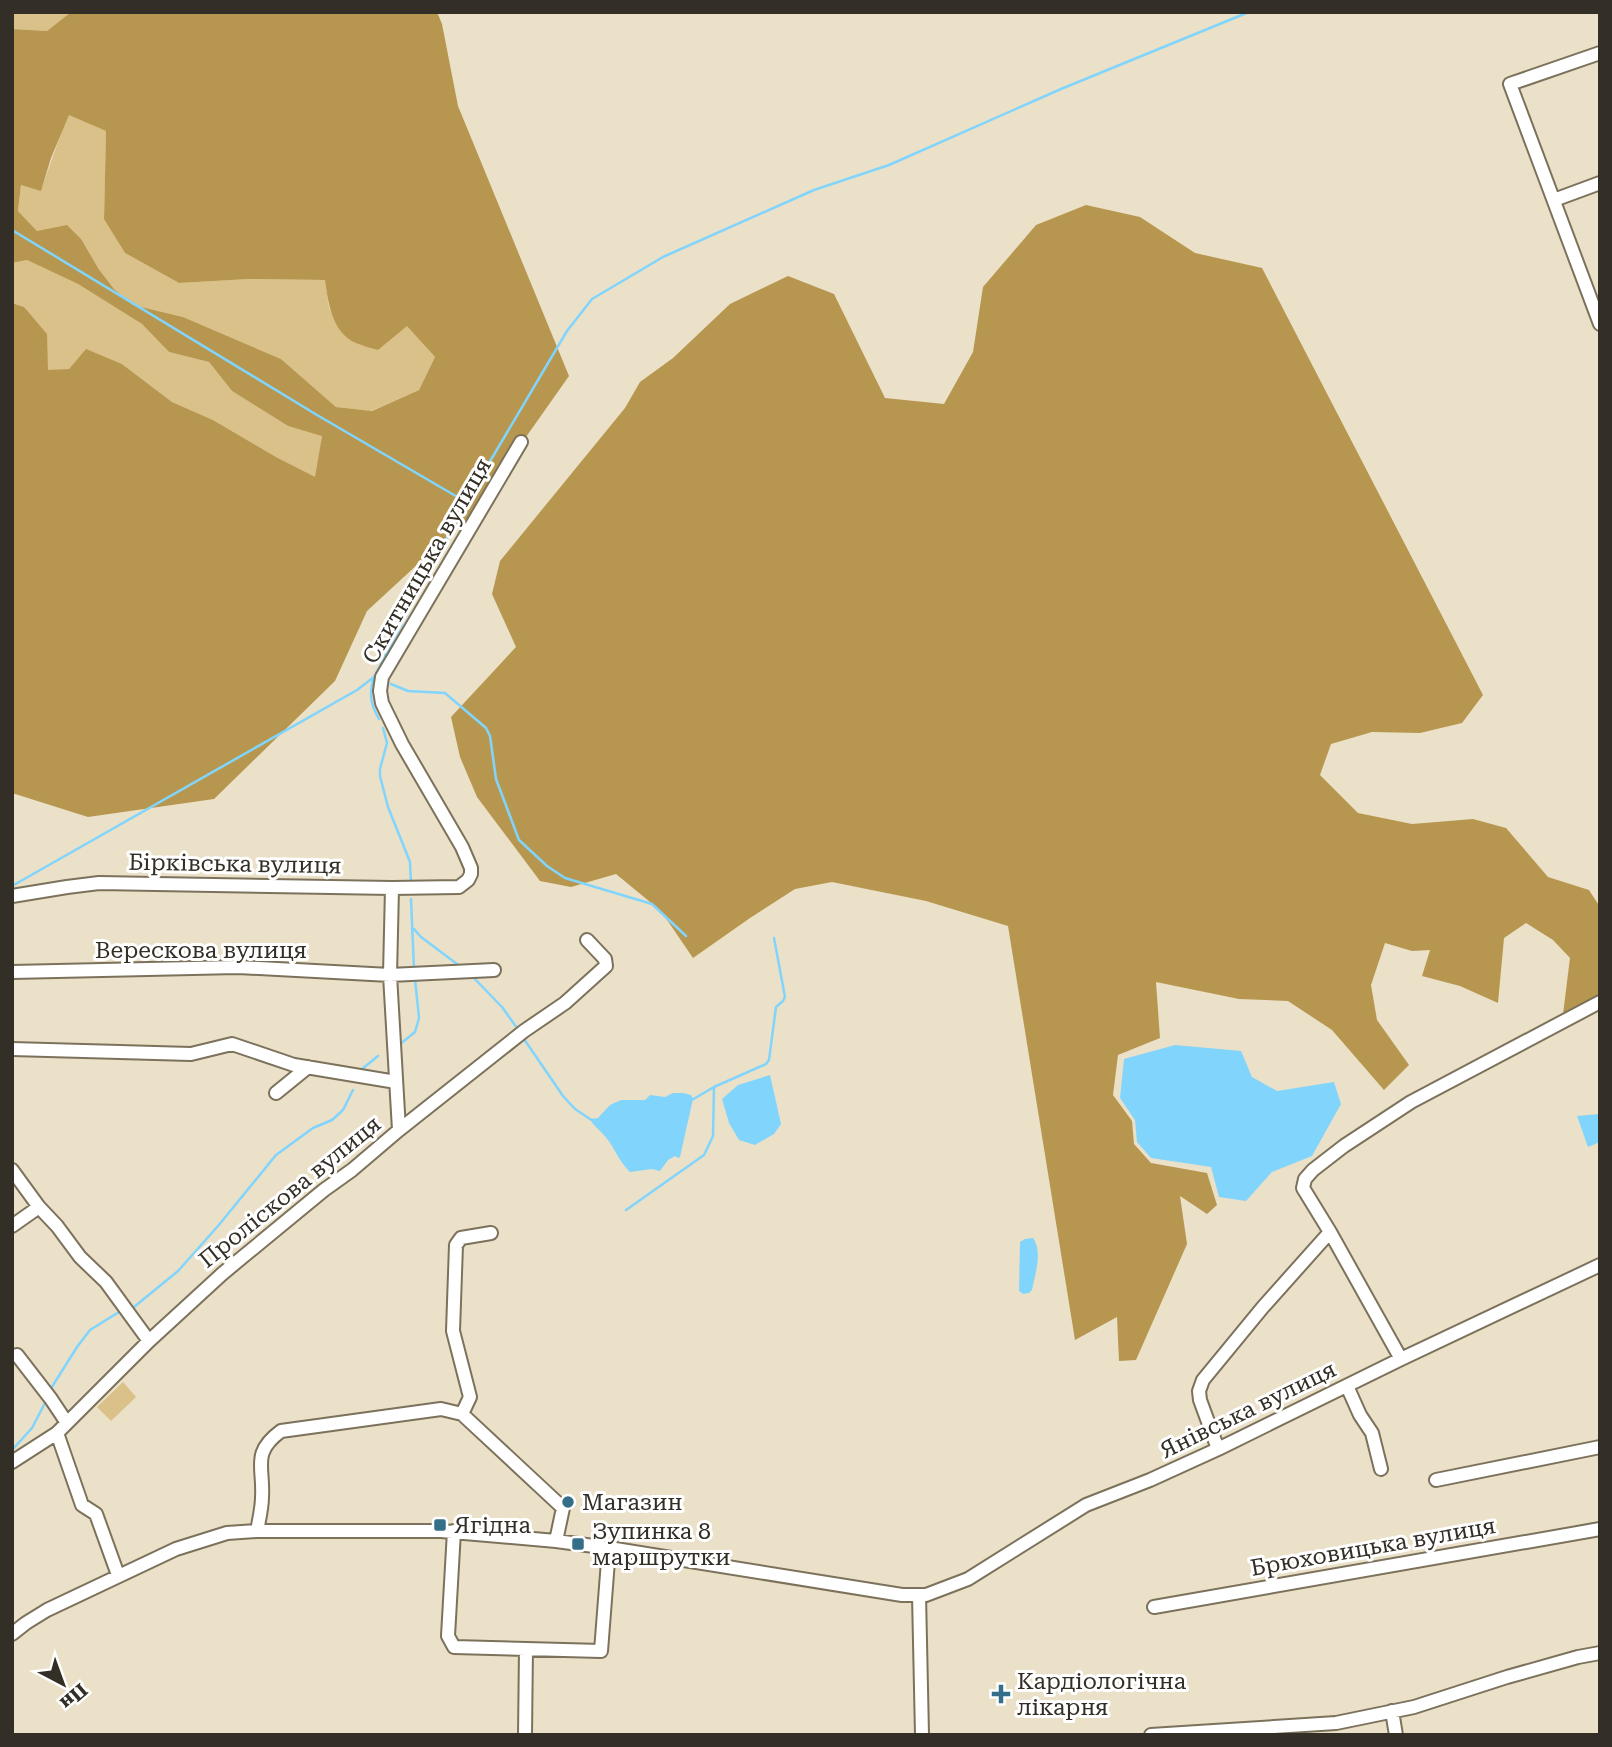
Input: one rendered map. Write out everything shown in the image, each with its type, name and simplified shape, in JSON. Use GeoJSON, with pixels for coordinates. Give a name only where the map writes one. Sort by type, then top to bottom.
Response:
{"type":"FeatureCollection","features":[{"type":"Feature","properties":{"kind":"street"},"geometry":{"type":"LineString","coordinates":[[1600,53],[1510,84],[1600,324]]}},
{"type":"Feature","properties":{"kind":"street"},"geometry":{"type":"LineString","coordinates":[[1554,200],[1600,183]]}},
{"type":"Feature","properties":{"kind":"street","name":"Скитницька вулиця"},"geometry":{"type":"LineString","coordinates":[[458,887],[468,880],[471,868],[462,847],[402,744],[382,703],[380,691],[382,677],[521,442]]}},
{"type":"Feature","properties":{"kind":"street","name":"Бірківська вулиця"},"geometry":{"type":"LineString","coordinates":[[12,896],[99,883],[458,887]]}},
{"type":"Feature","properties":{"kind":"street"},"geometry":{"type":"LineString","coordinates":[[392,888],[390,975],[399,1130]]}},
{"type":"Feature","properties":{"kind":"street","name":"Проліскова вулиця"},"geometry":{"type":"LineString","coordinates":[[12,1462],[57,1433],[149,1340],[222,1274],[524,1031],[565,1003],[606,966],[606,959],[587,940]]}},
{"type":"Feature","properties":{"kind":"street","name":"Верескова вулиця"},"geometry":{"type":"LineString","coordinates":[[12,972],[238,967],[390,975],[494,970]]}},
{"type":"Feature","properties":{"kind":"street"},"geometry":{"type":"LineString","coordinates":[[1401,1359],[1303,1188],[1304,1179],[1345,1146],[1411,1102],[1600,1002]]}},
{"type":"Feature","properties":{"kind":"street"},"geometry":{"type":"LineString","coordinates":[[12,1049],[191,1054],[232,1044],[294,1065],[396,1082]]}},
{"type":"Feature","properties":{"kind":"street"},"geometry":{"type":"LineString","coordinates":[[276,1093],[308,1067]]}},
{"type":"Feature","properties":{"kind":"street"},"geometry":{"type":"LineString","coordinates":[[12,1170],[80,1257],[106,1282],[149,1340]]}},
{"type":"Feature","properties":{"kind":"street"},"geometry":{"type":"LineString","coordinates":[[12,1226],[39,1207]]}},
{"type":"Feature","properties":{"kind":"street"},"geometry":{"type":"LineString","coordinates":[[1218,1449],[1200,1401],[1199,1391],[1203,1380],[1330,1232]]}},
{"type":"Feature","properties":{"kind":"street"},"geometry":{"type":"LineString","coordinates":[[462,1414],[470,1397],[453,1331],[456,1245],[463,1237],[491,1233]]}},
{"type":"Feature","properties":{"kind":"street","name":"Янівська вулиця"},"geometry":{"type":"LineString","coordinates":[[919,1595],[936,1592],[968,1579],[1086,1505],[1218,1449],[1600,1265]]}},
{"type":"Feature","properties":{"kind":"street"},"geometry":{"type":"LineString","coordinates":[[17,1354],[67,1423]]}},
{"type":"Feature","properties":{"kind":"street"},"geometry":{"type":"LineString","coordinates":[[1347,1386],[1360,1415],[1372,1433],[1381,1469]]}},
{"type":"Feature","properties":{"kind":"street"},"geometry":{"type":"LineString","coordinates":[[257,1531],[262,1497],[261,1458],[265,1446],[281,1431],[441,1409],[462,1414],[563,1508],[556,1541]]}},
{"type":"Feature","properties":{"kind":"street"},"geometry":{"type":"LineString","coordinates":[[57,1433],[82,1505],[96,1514],[118,1575]]}},
{"type":"Feature","properties":{"kind":"street"},"geometry":{"type":"LineString","coordinates":[[1436,1480],[1600,1447]]}},
{"type":"Feature","properties":{"kind":"street","name":"Брюховицька вулиця"},"geometry":{"type":"LineString","coordinates":[[1154,1607],[1600,1529]]}},
{"type":"Feature","properties":{"kind":"street"},"geometry":{"type":"LineString","coordinates":[[454,1531],[448,1636],[454,1647],[601,1651],[609,1548]]}},
{"type":"Feature","properties":{"kind":"street"},"geometry":{"type":"LineString","coordinates":[[12,1634],[47,1610],[118,1575],[176,1549],[226,1533],[454,1531],[556,1541],[902,1595],[919,1595],[922,1735]]}},
{"type":"Feature","properties":{"kind":"street"},"geometry":{"type":"LineString","coordinates":[[525,1735],[526,1649]]}},
{"type":"Feature","properties":{"kind":"street"},"geometry":{"type":"LineString","coordinates":[[1151,1735],[1336,1723],[1426,1704],[1507,1677],[1600,1653]]}},
{"type":"Feature","properties":{"kind":"street"},"geometry":{"type":"LineString","coordinates":[[1392,1711],[1396,1735]]}},
{"type":"Feature","properties":{"kind":"shaded area"},"geometry":{"type":"Polygon","coordinates":[[[12,12],[71,12],[47,31],[12,29],[12,12]]]}},
{"type":"Feature","properties":{"kind":"shaded area"},"geometry":{"type":"Polygon","coordinates":[[[71,12],[437,12],[442,24],[458,106],[569,376],[471,515],[367,611],[335,681],[214,799],[88,817],[12,793],[12,303],[24,307],[47,334],[48,370],[69,369],[86,349],[122,364],[172,402],[213,420],[315,477],[322,436],[288,426],[232,391],[209,362],[169,352],[142,324],[78,284],[27,260],[12,263],[12,29],[47,31],[71,12]],[[69,115],[41,191],[21,185],[18,211],[37,231],[67,225],[81,239],[114,289],[133,305],[183,317],[281,359],[336,407],[372,411],[419,390],[435,357],[407,326],[378,350],[348,338],[336,324],[325,280],[249,279],[179,283],[125,253],[104,219],[106,131],[69,115]]]}},
{"type":"Feature","properties":{"kind":"shaded area"},"geometry":{"type":"Polygon","coordinates":[[[68,114],[106,131],[104,218],[125,253],[179,283],[249,279],[325,280],[329,307],[338,327],[378,350],[407,325],[435,357],[419,390],[371,411],[336,407],[281,359],[183,317],[133,305],[114,289],[98,268],[37,231],[18,211],[21,185],[41,190],[68,114]]]}},
{"type":"Feature","properties":{"kind":"shaded area"},"geometry":{"type":"Polygon","coordinates":[[[1086,205],[1140,217],[1195,253],[1262,268],[1483,695],[1462,723],[1420,733],[1372,732],[1331,744],[1320,775],[1358,813],[1412,824],[1473,819],[1506,828],[1548,877],[1589,890],[1600,907],[1600,1004],[1562,1022],[1570,958],[1553,940],[1526,923],[1504,938],[1498,1003],[1460,986],[1422,976],[1430,950],[1412,951],[1385,943],[1371,985],[1377,1020],[1409,1065],[1384,1090],[1332,1030],[1288,1001],[1239,999],[1156,982],[1160,1038],[1118,1055],[1113,1095],[1132,1121],[1134,1144],[1151,1163],[1207,1173],[1217,1205],[1207,1214],[1180,1196],[1187,1244],[1136,1360],[1119,1361],[1117,1317],[1075,1340],[1008,926],[926,901],[832,882],[795,889],[693,958],[661,911],[616,874],[571,887],[540,881],[477,797],[460,757],[451,717],[516,647],[492,594],[500,561],[625,408],[640,382],[673,358],[730,304],[788,276],[834,294],[885,398],[944,404],[973,352],[983,287],[1036,225],[1086,205]]]}},
{"type":"Feature","properties":{"kind":"shaded area"},"geometry":{"type":"Polygon","coordinates":[[[27,260],[78,284],[142,324],[169,352],[209,362],[232,391],[288,426],[322,435],[316,478],[213,420],[172,402],[122,364],[86,350],[69,369],[48,371],[24,307],[12,303],[12,263],[27,260]]]}},
{"type":"Feature","properties":{"kind":"shaded area"},"geometry":{"type":"Polygon","coordinates":[[[123,1382],[136,1397],[111,1421],[97,1407],[123,1382]]]}},
{"type":"Feature","properties":{"kind":"water"},"geometry":{"type":"Polygon","coordinates":[[[1175,1045],[1241,1051],[1252,1077],[1277,1091],[1334,1082],[1341,1104],[1312,1156],[1272,1172],[1246,1201],[1219,1197],[1211,1167],[1151,1158],[1137,1142],[1135,1120],[1120,1098],[1124,1059],[1175,1045]]]}},
{"type":"Feature","properties":{"kind":"water"},"geometry":{"type":"Polygon","coordinates":[[[770,1075],[781,1124],[774,1134],[755,1145],[739,1140],[729,1123],[722,1099],[738,1085],[770,1075]]]}},
{"type":"Feature","properties":{"kind":"water"},"geometry":{"type":"Polygon","coordinates":[[[673,1093],[691,1095],[693,1099],[680,1157],[675,1156],[668,1160],[660,1171],[652,1169],[630,1172],[590,1119],[598,1118],[610,1105],[621,1100],[645,1100],[650,1095],[665,1097],[673,1093]]]}},
{"type":"Feature","properties":{"kind":"water"},"geometry":{"type":"Polygon","coordinates":[[[1599,1114],[1600,1142],[1588,1147],[1577,1116],[1599,1114]]]}},
{"type":"Feature","properties":{"kind":"water"},"geometry":{"type":"Polygon","coordinates":[[[1033,1238],[1038,1256],[1036,1270],[1032,1290],[1023,1294],[1019,1291],[1020,1242],[1033,1238]]]}},
{"type":"Feature","properties":{"kind":"waterway"},"geometry":{"type":"LineString","coordinates":[[12,886],[357,690],[374,677],[466,502],[567,331],[592,299],[663,257],[814,190],[889,165],[1061,89],[1249,12]]}},
{"type":"Feature","properties":{"kind":"waterway"},"geometry":{"type":"LineString","coordinates":[[12,230],[466,502]]}},
{"type":"Feature","properties":{"kind":"waterway"},"geometry":{"type":"LineString","coordinates":[[373,679],[372,700],[379,719]]}},
{"type":"Feature","properties":{"kind":"waterway"},"geometry":{"type":"LineString","coordinates":[[391,684],[408,691],[445,693],[486,728],[490,736],[496,779],[519,840],[547,866],[565,878],[652,904],[686,936]]}},
{"type":"Feature","properties":{"kind":"waterway"},"geometry":{"type":"LineString","coordinates":[[383,728],[387,743],[380,776],[388,807],[410,862],[411,884]]}},
{"type":"Feature","properties":{"kind":"waterway"},"geometry":{"type":"LineString","coordinates":[[411,899],[414,969]]}},
{"type":"Feature","properties":{"kind":"waterway"},"geometry":{"type":"LineString","coordinates":[[414,929],[461,967]]}},
{"type":"Feature","properties":{"kind":"waterway"},"geometry":{"type":"LineString","coordinates":[[690,1101],[766,1064],[769,1060],[776,1007],[785,997],[774,938]]}},
{"type":"Feature","properties":{"kind":"waterway"},"geometry":{"type":"LineString","coordinates":[[471,975],[502,1007],[517,1028]]}},
{"type":"Feature","properties":{"kind":"waterway"},"geometry":{"type":"LineString","coordinates":[[399,1045],[415,1032],[419,1018],[415,979]]}},
{"type":"Feature","properties":{"kind":"waterway"},"geometry":{"type":"LineString","coordinates":[[524,1039],[563,1096],[575,1109],[593,1121]]}},
{"type":"Feature","properties":{"kind":"waterway"},"geometry":{"type":"LineString","coordinates":[[362,1069],[378,1056]]}},
{"type":"Feature","properties":{"kind":"waterway"},"geometry":{"type":"LineString","coordinates":[[626,1210],[704,1155],[713,1136],[714,1087]]}},
{"type":"Feature","properties":{"kind":"waterway"},"geometry":{"type":"LineString","coordinates":[[134,1307],[178,1271],[276,1155],[313,1128],[332,1120],[343,1110],[353,1090]]}},
{"type":"Feature","properties":{"kind":"waterway"},"geometry":{"type":"LineString","coordinates":[[50,1390],[90,1330],[119,1312]]}},
{"type":"Feature","properties":{"kind":"waterway"},"geometry":{"type":"LineString","coordinates":[[12,1450],[32,1428],[46,1401]]}},
{"type":"Feature","properties":{"kind":"place","name":"Магазин"},"geometry":{"type":"Point","coordinates":[568,1502]}},
{"type":"Feature","properties":{"kind":"place","name":"Ягідна"},"geometry":{"type":"Point","coordinates":[440,1525]}},
{"type":"Feature","properties":{"kind":"place","name":"Зупинка 8 маршрутки"},"geometry":{"type":"Point","coordinates":[578,1544]}},
{"type":"Feature","properties":{"kind":"place","name":"Кардіологічна лікарня"},"geometry":{"type":"Point","coordinates":[1001,1694]}}]}
